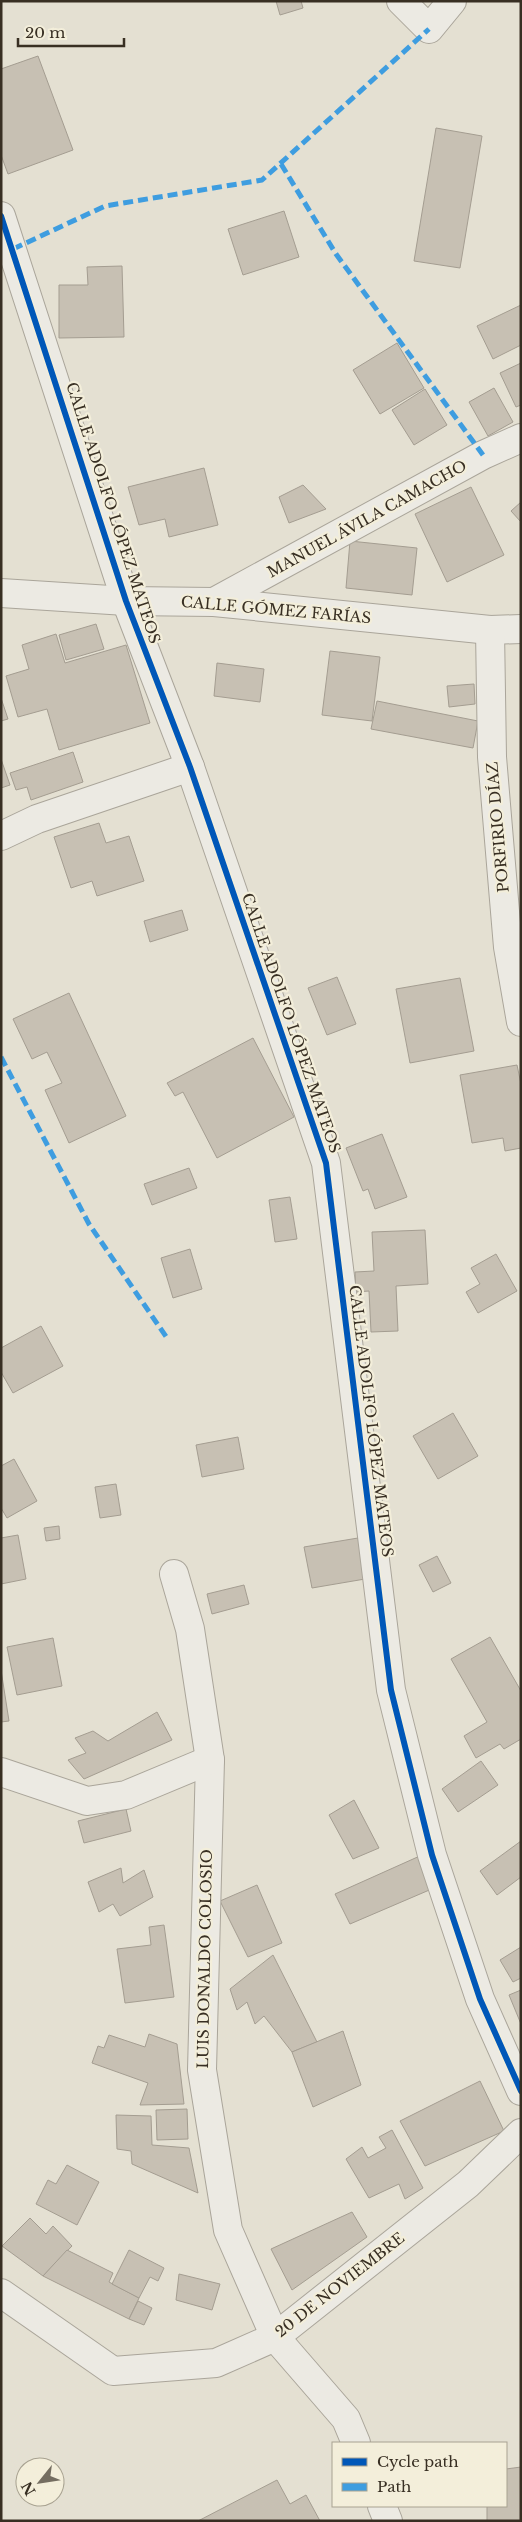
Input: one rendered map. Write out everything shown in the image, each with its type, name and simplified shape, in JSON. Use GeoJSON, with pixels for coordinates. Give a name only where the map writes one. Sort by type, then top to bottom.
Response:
{"type":"FeatureCollection","features":[{"type":"Feature","properties":{"kind":"street"},"geometry":{"type":"LineString","coordinates":[[401,1],[429,29],[452,1]]}},
{"type":"Feature","properties":{"kind":"street","name":"CALLE ADOLFO LÓPEZ MATEOS"},"geometry":{"type":"LineString","coordinates":[[1,216],[7,252],[126,601],[190,767],[326,1163],[392,1690],[432,1855],[480,1999],[521,2091]]}},
{"type":"Feature","properties":{"kind":"street","name":"MANUEL ÁVILA CAMACHO"},"geometry":{"type":"LineString","coordinates":[[214,602],[483,455],[521,438]]}},
{"type":"Feature","properties":{"kind":"street","name":"CALLE GÓMEZ FARÍAS"},"geometry":{"type":"LineString","coordinates":[[1,593],[126,601],[214,602],[490,630],[521,629]]}},
{"type":"Feature","properties":{"kind":"street","name":"PORFIRIO DÍAZ"},"geometry":{"type":"LineString","coordinates":[[490,630],[492,758],[508,947],[521,1022]]}},
{"type":"Feature","properties":{"kind":"street"},"geometry":{"type":"LineString","coordinates":[[1,836],[37,819],[190,767]]}},
{"type":"Feature","properties":{"kind":"street","name":"LUIS DONALDO COLOSIO"},"geometry":{"type":"LineString","coordinates":[[174,1574],[190,1628],[210,1760],[202,2070],[228,2230],[275,2337],[346,2419],[356,2442]]}},
{"type":"Feature","properties":{"kind":"street"},"geometry":{"type":"LineString","coordinates":[[1,1772],[86,1801],[126,1795],[210,1760]]}},
{"type":"Feature","properties":{"kind":"street","name":"20 DE NOVIEMBRE"},"geometry":{"type":"LineString","coordinates":[[1,2292],[112,2371],[216,2363],[275,2337],[468,2184],[521,2133]]}},
{"type":"Feature","properties":{"kind":"street"},"geometry":{"type":"LineString","coordinates":[[382,2507],[388,2521]]}},
{"type":"Feature","properties":{"kind":"building"},"geometry":{"type":"Polygon","coordinates":[[[276,1],[301,1],[303,8],[280,15],[276,1]]]}},
{"type":"Feature","properties":{"kind":"building"},"geometry":{"type":"Polygon","coordinates":[[[38,56],[73,150],[8,174],[1,155],[1,69],[38,56]]]}},
{"type":"Feature","properties":{"kind":"building"},"geometry":{"type":"Polygon","coordinates":[[[436,128],[482,136],[460,268],[414,261],[436,128]]]}},
{"type":"Feature","properties":{"kind":"building"},"geometry":{"type":"Polygon","coordinates":[[[284,211],[299,257],[243,275],[228,229],[284,211]]]}},
{"type":"Feature","properties":{"kind":"building"},"geometry":{"type":"Polygon","coordinates":[[[122,266],[124,337],[59,338],[59,285],[88,285],[87,267],[122,266]]]}},
{"type":"Feature","properties":{"kind":"building"},"geometry":{"type":"Polygon","coordinates":[[[521,305],[521,345],[493,359],[477,326],[521,305]]]}},
{"type":"Feature","properties":{"kind":"building"},"geometry":{"type":"Polygon","coordinates":[[[397,343],[424,388],[380,414],[353,370],[397,343]]]}},
{"type":"Feature","properties":{"kind":"building"},"geometry":{"type":"Polygon","coordinates":[[[521,363],[521,405],[516,407],[500,373],[521,363]]]}},
{"type":"Feature","properties":{"kind":"building"},"geometry":{"type":"Polygon","coordinates":[[[494,388],[513,422],[488,436],[469,402],[494,388]]]}},
{"type":"Feature","properties":{"kind":"building"},"geometry":{"type":"Polygon","coordinates":[[[425,389],[447,425],[414,445],[392,410],[425,389]]]}},
{"type":"Feature","properties":{"kind":"building"},"geometry":{"type":"Polygon","coordinates":[[[204,468],[218,525],[169,537],[165,519],[139,525],[128,487],[204,468]]]}},
{"type":"Feature","properties":{"kind":"building"},"geometry":{"type":"Polygon","coordinates":[[[303,485],[326,509],[289,523],[279,497],[303,485]]]}},
{"type":"Feature","properties":{"kind":"building"},"geometry":{"type":"Polygon","coordinates":[[[471,487],[504,555],[447,582],[415,514],[471,487]]]}},
{"type":"Feature","properties":{"kind":"building"},"geometry":{"type":"Polygon","coordinates":[[[521,502],[521,522],[511,511],[521,502]]]}},
{"type":"Feature","properties":{"kind":"building"},"geometry":{"type":"Polygon","coordinates":[[[350,541],[417,548],[412,595],[346,588],[350,541]]]}},
{"type":"Feature","properties":{"kind":"building"},"geometry":{"type":"Polygon","coordinates":[[[96,624],[104,649],[66,660],[59,635],[96,624]]]}},
{"type":"Feature","properties":{"kind":"building"},"geometry":{"type":"Polygon","coordinates":[[[56,634],[65,663],[126,645],[150,723],[59,750],[47,709],[18,717],[6,676],[29,669],[22,645],[56,634]]]}},
{"type":"Feature","properties":{"kind":"building"},"geometry":{"type":"Polygon","coordinates":[[[330,651],[380,657],[372,721],[322,715],[330,651]]]}},
{"type":"Feature","properties":{"kind":"building"},"geometry":{"type":"Polygon","coordinates":[[[217,663],[264,669],[260,702],[214,696],[217,663]]]}},
{"type":"Feature","properties":{"kind":"building"},"geometry":{"type":"Polygon","coordinates":[[[474,684],[475,704],[449,707],[447,686],[474,684]]]}},
{"type":"Feature","properties":{"kind":"building"},"geometry":{"type":"Polygon","coordinates":[[[1,698],[8,719],[1,721],[1,698]]]}},
{"type":"Feature","properties":{"kind":"building"},"geometry":{"type":"Polygon","coordinates":[[[377,701],[478,721],[473,748],[371,729],[377,701]]]}},
{"type":"Feature","properties":{"kind":"building"},"geometry":{"type":"Polygon","coordinates":[[[73,752],[83,782],[31,800],[27,787],[16,790],[10,773],[73,752]]]}},
{"type":"Feature","properties":{"kind":"building"},"geometry":{"type":"Polygon","coordinates":[[[1,759],[10,785],[1,788],[1,759]]]}},
{"type":"Feature","properties":{"kind":"building"},"geometry":{"type":"Polygon","coordinates":[[[99,823],[106,843],[129,836],[144,881],[97,896],[92,881],[71,888],[54,837],[99,823]]]}},
{"type":"Feature","properties":{"kind":"building"},"geometry":{"type":"Polygon","coordinates":[[[182,910],[188,930],[150,942],[144,921],[182,910]]]}},
{"type":"Feature","properties":{"kind":"building"},"geometry":{"type":"Polygon","coordinates":[[[337,977],[356,1024],[327,1035],[308,988],[337,977]]]}},
{"type":"Feature","properties":{"kind":"building"},"geometry":{"type":"Polygon","coordinates":[[[460,978],[474,1051],[410,1063],[396,989],[460,978]]]}},
{"type":"Feature","properties":{"kind":"building"},"geometry":{"type":"Polygon","coordinates":[[[69,993],[126,1116],[69,1143],[45,1090],[62,1083],[47,1052],[32,1059],[13,1019],[69,993]]]}},
{"type":"Feature","properties":{"kind":"building"},"geometry":{"type":"Polygon","coordinates":[[[253,1038],[294,1117],[217,1158],[183,1092],[175,1096],[167,1083],[253,1038]]]}},
{"type":"Feature","properties":{"kind":"building"},"geometry":{"type":"Polygon","coordinates":[[[517,1065],[521,1084],[521,1148],[505,1151],[503,1138],[472,1143],[460,1075],[517,1065]]]}},
{"type":"Feature","properties":{"kind":"building"},"geometry":{"type":"Polygon","coordinates":[[[382,1134],[407,1197],[375,1209],[368,1189],[363,1191],[346,1148],[382,1134]]]}},
{"type":"Feature","properties":{"kind":"building"},"geometry":{"type":"Polygon","coordinates":[[[189,1168],[197,1188],[152,1205],[144,1184],[189,1168]]]}},
{"type":"Feature","properties":{"kind":"building"},"geometry":{"type":"Polygon","coordinates":[[[290,1197],[297,1239],[275,1242],[269,1200],[290,1197]]]}},
{"type":"Feature","properties":{"kind":"building"},"geometry":{"type":"Polygon","coordinates":[[[425,1230],[428,1284],[396,1286],[398,1331],[371,1332],[369,1291],[356,1292],[355,1272],[374,1271],[372,1232],[425,1230]]]}},
{"type":"Feature","properties":{"kind":"building"},"geometry":{"type":"Polygon","coordinates":[[[190,1249],[202,1289],[173,1298],[161,1258],[190,1249]]]}},
{"type":"Feature","properties":{"kind":"building"},"geometry":{"type":"Polygon","coordinates":[[[496,1254],[517,1291],[478,1313],[466,1292],[480,1284],[471,1268],[496,1254]]]}},
{"type":"Feature","properties":{"kind":"building"},"geometry":{"type":"Polygon","coordinates":[[[41,1326],[63,1366],[13,1393],[1,1372],[1,1348],[41,1326]]]}},
{"type":"Feature","properties":{"kind":"building"},"geometry":{"type":"Polygon","coordinates":[[[453,1413],[478,1456],[438,1479],[413,1436],[453,1413]]]}},
{"type":"Feature","properties":{"kind":"building"},"geometry":{"type":"Polygon","coordinates":[[[238,1437],[244,1469],[202,1477],[196,1445],[238,1437]]]}},
{"type":"Feature","properties":{"kind":"building"},"geometry":{"type":"Polygon","coordinates":[[[14,1459],[37,1501],[7,1518],[1,1508],[1,1466],[14,1459]]]}},
{"type":"Feature","properties":{"kind":"building"},"geometry":{"type":"Polygon","coordinates":[[[116,1484],[121,1515],[100,1518],[95,1487],[116,1484]]]}},
{"type":"Feature","properties":{"kind":"building"},"geometry":{"type":"Polygon","coordinates":[[[59,1526],[60,1539],[46,1541],[44,1528],[59,1526]]]}},
{"type":"Feature","properties":{"kind":"building"},"geometry":{"type":"Polygon","coordinates":[[[18,1535],[26,1579],[1,1584],[1,1538],[18,1535]]]}},
{"type":"Feature","properties":{"kind":"building"},"geometry":{"type":"Polygon","coordinates":[[[358,1538],[365,1579],[312,1588],[304,1547],[358,1538]]]}},
{"type":"Feature","properties":{"kind":"building"},"geometry":{"type":"Polygon","coordinates":[[[437,1556],[451,1583],[433,1592],[419,1565],[437,1556]]]}},
{"type":"Feature","properties":{"kind":"building"},"geometry":{"type":"Polygon","coordinates":[[[244,1585],[249,1604],[212,1614],[207,1594],[244,1585]]]}},
{"type":"Feature","properties":{"kind":"building"},"geometry":{"type":"Polygon","coordinates":[[[490,1637],[521,1691],[521,1739],[504,1749],[500,1744],[476,1758],[464,1736],[487,1722],[451,1659],[490,1637]]]}},
{"type":"Feature","properties":{"kind":"building"},"geometry":{"type":"Polygon","coordinates":[[[53,1638],[62,1686],[17,1695],[7,1647],[53,1638]]]}},
{"type":"Feature","properties":{"kind":"building"},"geometry":{"type":"Polygon","coordinates":[[[1,1670],[9,1721],[1,1722],[1,1670]]]}},
{"type":"Feature","properties":{"kind":"building"},"geometry":{"type":"Polygon","coordinates":[[[157,1712],[172,1740],[84,1779],[68,1760],[86,1753],[75,1738],[93,1731],[108,1741],[157,1712]]]}},
{"type":"Feature","properties":{"kind":"building"},"geometry":{"type":"Polygon","coordinates":[[[481,1761],[498,1785],[458,1812],[442,1789],[481,1761]]]}},
{"type":"Feature","properties":{"kind":"building"},"geometry":{"type":"Polygon","coordinates":[[[354,1800],[379,1848],[353,1859],[329,1815],[354,1800]]]}},
{"type":"Feature","properties":{"kind":"building"},"geometry":{"type":"Polygon","coordinates":[[[126,1809],[131,1831],[84,1843],[78,1821],[126,1809]]]}},
{"type":"Feature","properties":{"kind":"building"},"geometry":{"type":"Polygon","coordinates":[[[521,1841],[521,1877],[497,1895],[480,1871],[521,1841]]]}},
{"type":"Feature","properties":{"kind":"building"},"geometry":{"type":"Polygon","coordinates":[[[422,1855],[434,1888],[350,1924],[335,1894],[422,1855]]]}},
{"type":"Feature","properties":{"kind":"building"},"geometry":{"type":"Polygon","coordinates":[[[121,1868],[123,1883],[144,1870],[153,1897],[120,1916],[113,1904],[99,1912],[88,1882],[121,1868]]]}},
{"type":"Feature","properties":{"kind":"building"},"geometry":{"type":"Polygon","coordinates":[[[257,1885],[282,1943],[248,1957],[220,1901],[257,1885]]]}},
{"type":"Feature","properties":{"kind":"building"},"geometry":{"type":"Polygon","coordinates":[[[164,1925],[174,1997],[125,2003],[117,1949],[151,1945],[149,1927],[164,1925]]]}},
{"type":"Feature","properties":{"kind":"building"},"geometry":{"type":"Polygon","coordinates":[[[521,1947],[521,1978],[513,1982],[500,1960],[521,1947]]]}},
{"type":"Feature","properties":{"kind":"building"},"geometry":{"type":"Polygon","coordinates":[[[273,1955],[317,2042],[292,2052],[264,2016],[255,2024],[247,2002],[237,2010],[230,1989],[273,1955]]]}},
{"type":"Feature","properties":{"kind":"building"},"geometry":{"type":"Polygon","coordinates":[[[521,1990],[521,2024],[509,1995],[521,1990]]]}},
{"type":"Feature","properties":{"kind":"building"},"geometry":{"type":"Polygon","coordinates":[[[343,2031],[361,2085],[313,2107],[292,2052],[343,2031]]]}},
{"type":"Feature","properties":{"kind":"building"},"geometry":{"type":"Polygon","coordinates":[[[149,2034],[177,2044],[184,2104],[140,2105],[148,2083],[92,2063],[98,2046],[104,2048],[109,2035],[145,2047],[149,2034]]]}},
{"type":"Feature","properties":{"kind":"building"},"geometry":{"type":"Polygon","coordinates":[[[480,2081],[504,2131],[425,2166],[400,2121],[480,2081]]]}},
{"type":"Feature","properties":{"kind":"building"},"geometry":{"type":"Polygon","coordinates":[[[187,2109],[188,2139],[157,2140],[156,2110],[187,2109]]]}},
{"type":"Feature","properties":{"kind":"building"},"geometry":{"type":"Polygon","coordinates":[[[116,2115],[151,2116],[152,2145],[189,2148],[198,2193],[132,2164],[131,2151],[117,2149],[116,2115]]]}},
{"type":"Feature","properties":{"kind":"building"},"geometry":{"type":"Polygon","coordinates":[[[392,2130],[423,2188],[405,2199],[399,2184],[369,2198],[346,2159],[362,2147],[368,2158],[386,2148],[379,2137],[392,2130]]]}},
{"type":"Feature","properties":{"kind":"building"},"geometry":{"type":"Polygon","coordinates":[[[67,2165],[99,2182],[77,2225],[36,2204],[48,2180],[56,2184],[67,2165]]]}},
{"type":"Feature","properties":{"kind":"building"},"geometry":{"type":"Polygon","coordinates":[[[352,2212],[367,2237],[292,2290],[271,2249],[352,2212]]]}},
{"type":"Feature","properties":{"kind":"building"},"geometry":{"type":"Polygon","coordinates":[[[30,2218],[46,2234],[53,2226],[72,2246],[43,2276],[2,2246],[30,2218]]]}},
{"type":"Feature","properties":{"kind":"building"},"geometry":{"type":"Polygon","coordinates":[[[67,2250],[113,2273],[109,2282],[139,2298],[129,2319],[43,2276],[67,2250]]]}},
{"type":"Feature","properties":{"kind":"building"},"geometry":{"type":"Polygon","coordinates":[[[129,2250],[164,2268],[158,2281],[150,2277],[139,2298],[112,2284],[129,2250]]]}},
{"type":"Feature","properties":{"kind":"building"},"geometry":{"type":"Polygon","coordinates":[[[179,2274],[220,2284],[212,2310],[176,2300],[179,2274]]]}},
{"type":"Feature","properties":{"kind":"building"},"geometry":{"type":"Polygon","coordinates":[[[138,2301],[152,2308],[144,2325],[129,2319],[138,2301]]]}},
{"type":"Feature","properties":{"kind":"building"},"geometry":{"type":"Polygon","coordinates":[[[521,2467],[521,2521],[487,2521],[487,2507],[507,2507],[507,2469],[521,2467]]]}},
{"type":"Feature","properties":{"kind":"building"},"geometry":{"type":"Polygon","coordinates":[[[277,2480],[290,2504],[306,2495],[320,2521],[198,2521],[277,2480]]]}},
{"type":"Feature","properties":{"kind":"marked path"},"geometry":{"type":"LineString","coordinates":[[13,249],[105,206],[262,180],[429,29]]}},
{"type":"Feature","properties":{"kind":"marked path"},"geometry":{"type":"LineString","coordinates":[[281,164],[336,254],[483,455]]}},
{"type":"Feature","properties":{"kind":"marked path"},"geometry":{"type":"LineString","coordinates":[[1,1057],[89,1224],[167,1338]]}},
{"type":"Feature","properties":{"kind":"cycle path"},"geometry":{"type":"LineString","coordinates":[[1,216],[126,601],[190,767],[326,1163],[391,1690],[432,1855],[480,1999],[521,2091]]}}]}
